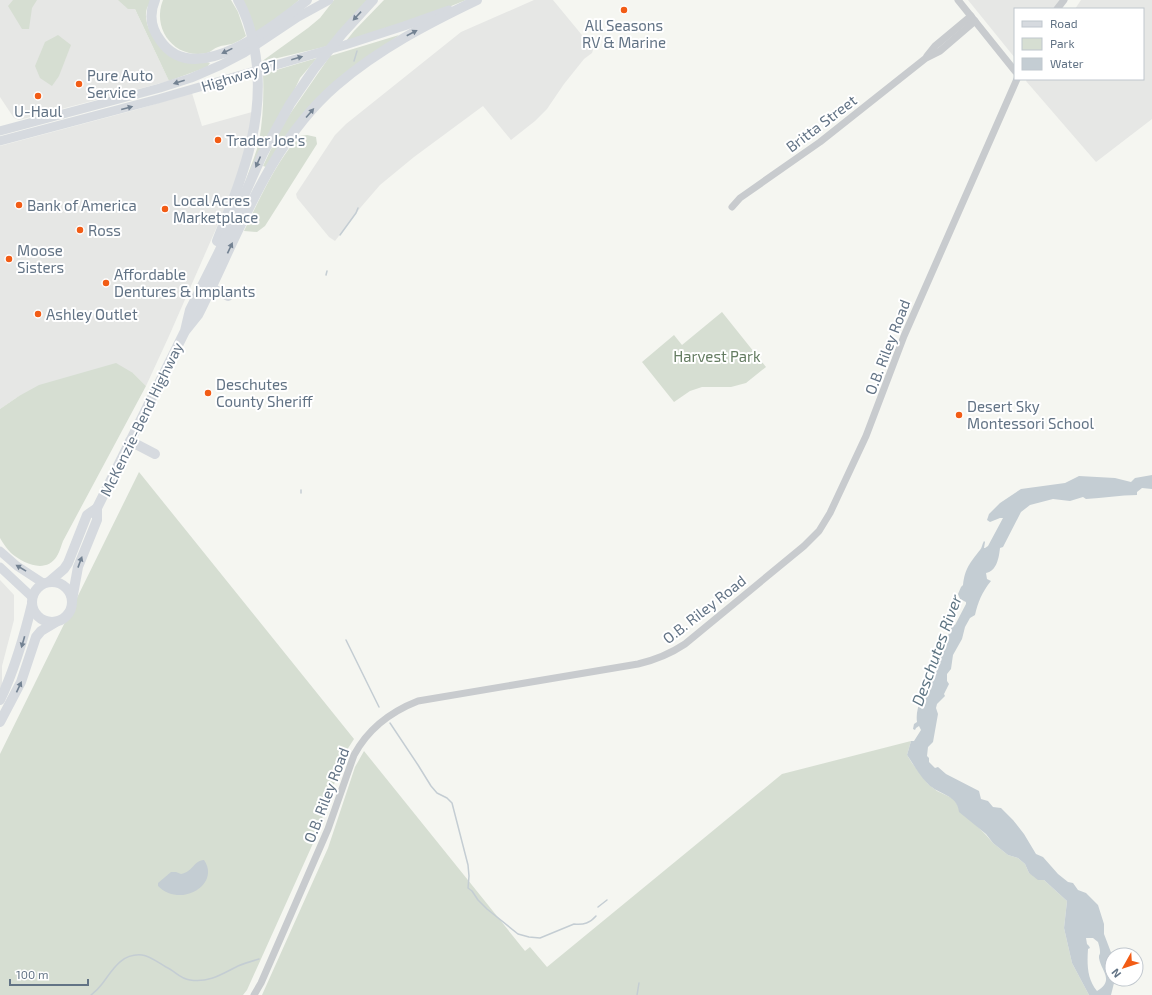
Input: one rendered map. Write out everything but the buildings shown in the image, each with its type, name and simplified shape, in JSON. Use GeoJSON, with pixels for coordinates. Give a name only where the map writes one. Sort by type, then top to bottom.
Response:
{"type":"FeatureCollection","features":[{"type":"Feature","properties":{"kind":"highway"},"geometry":{"type":"LineString","coordinates":[[155,0],[152,9],[152,21],[155,33],[161,42],[175,54],[189,59],[205,59],[223,54],[258,35],[285,18],[307,0]]}},
{"type":"Feature","properties":{"kind":"highway"},"geometry":{"type":"LineString","coordinates":[[190,310],[246,165],[255,126],[258,88],[256,58],[250,28],[238,0]]}},
{"type":"Feature","properties":{"kind":"highway"},"geometry":{"type":"LineString","coordinates":[[276,32],[310,0]]}},
{"type":"Feature","properties":{"kind":"highway","name":"McKenzie-Bend Highway"},"geometry":{"type":"LineString","coordinates":[[185,331],[190,310],[219,252],[268,142],[290,104],[314,69],[342,34],[374,0]]}},
{"type":"Feature","properties":{"kind":"highway","name":"McKenzie-Bend Highway"},"geometry":{"type":"LineString","coordinates":[[72,600],[78,567],[96,520],[97,508],[185,331],[198,315],[212,289],[247,212],[265,179],[295,131],[337,86],[368,60],[418,30],[476,0]]}},
{"type":"Feature","properties":{"kind":"highway"},"geometry":{"type":"LineString","coordinates":[[212,289],[228,296]]}},
{"type":"Feature","properties":{"kind":"highway"},"geometry":{"type":"LineString","coordinates":[[130,441],[155,454]]}},
{"type":"Feature","properties":{"kind":"highway","name":"McKenzie-Bend Highway"},"geometry":{"type":"LineString","coordinates":[[46,582],[64,569],[68,564],[87,515],[97,508]]}},
{"type":"Feature","properties":{"kind":"highway"},"geometry":{"type":"LineString","coordinates":[[0,700],[17,662],[26,633],[34,591],[46,582],[56,582],[67,588],[72,600],[71,607],[63,618],[41,631],[36,637],[21,682],[0,722]]}},
{"type":"Feature","properties":{"kind":"highway"},"geometry":{"type":"LineString","coordinates":[[32,600],[33,610],[38,616],[43,620],[50,622],[57,621]]}},
{"type":"Feature","properties":{"kind":"main road","name":"Highway 97"},"geometry":{"type":"LineString","coordinates":[[0,131],[160,88],[191,78],[232,60],[255,47],[298,17],[329,0]]}},
{"type":"Feature","properties":{"kind":"main road","name":"Highway 97"},"geometry":{"type":"LineString","coordinates":[[0,141],[158,99],[345,45],[476,0]]}},
{"type":"Feature","properties":{"kind":"main road"},"geometry":{"type":"LineString","coordinates":[[13,138],[17,131],[62,119],[91,107]]}},
{"type":"Feature","properties":{"kind":"main road"},"geometry":{"type":"LineString","coordinates":[[0,551],[17,566],[46,582]]}},
{"type":"Feature","properties":{"kind":"main road"},"geometry":{"type":"LineString","coordinates":[[0,568],[32,600]]}},
{"type":"Feature","properties":{"kind":"street"},"geometry":{"type":"LineString","coordinates":[[958,0],[1014,70]]}},
{"type":"Feature","properties":{"kind":"street"},"geometry":{"type":"LineString","coordinates":[[1058,8],[1064,0]]}},
{"type":"Feature","properties":{"kind":"street","name":"Britta Street"},"geometry":{"type":"LineString","coordinates":[[732,208],[740,198],[820,142],[926,58],[935,46],[973,19]]}},
{"type":"Feature","properties":{"kind":"street","name":"O.B. Riley Road"},"geometry":{"type":"LineString","coordinates":[[254,995],[325,836],[354,755],[368,733],[377,725],[396,711],[418,701],[615,668],[652,661],[665,656],[685,644],[804,546],[819,531],[830,513],[866,436],[904,336],[1017,80]]}},
{"type":"Feature","properties":{"kind":"shaded area"},"geometry":{"type":"Polygon","coordinates":[[[0,0],[136,0],[132,3],[169,81],[19,120],[14,118],[0,97],[0,0]]]}},
{"type":"Feature","properties":{"kind":"shaded area"},"geometry":{"type":"Polygon","coordinates":[[[534,0],[553,0],[593,50],[564,84],[547,109],[535,121],[511,140],[483,106],[414,157],[380,185],[335,241],[329,237],[297,198],[296,194],[335,135],[346,124],[461,32],[534,0]]]}},
{"type":"Feature","properties":{"kind":"shaded area"},"geometry":{"type":"Polygon","coordinates":[[[968,0],[1061,0],[1056,8],[1014,8],[1014,57],[968,0]]]}},
{"type":"Feature","properties":{"kind":"shaded area"},"geometry":{"type":"Polygon","coordinates":[[[1081,0],[1152,0],[1152,119],[1096,162],[1026,81],[1144,80],[1144,8],[1076,8],[1081,0]]]}},
{"type":"Feature","properties":{"kind":"shaded area"},"geometry":{"type":"Polygon","coordinates":[[[192,93],[202,126],[252,112],[244,165],[146,386],[133,373],[19,396],[0,409],[0,146],[135,110],[192,93]]]}},
{"type":"Feature","properties":{"kind":"shaded area"},"geometry":{"type":"Polygon","coordinates":[[[0,580],[14,595],[14,620],[2,666],[2,685],[0,688],[0,580]]]}},
{"type":"Feature","properties":{"kind":"green space"},"geometry":{"type":"Polygon","coordinates":[[[13,0],[37,0],[32,8],[29,29],[22,29],[8,6],[13,0]]]}},
{"type":"Feature","properties":{"kind":"green space"},"geometry":{"type":"Polygon","coordinates":[[[118,0],[152,0],[147,8],[147,23],[154,38],[164,51],[180,61],[210,63],[207,67],[169,81],[135,9],[128,9],[118,0]]]}},
{"type":"Feature","properties":{"kind":"green space"},"geometry":{"type":"Polygon","coordinates":[[[163,0],[231,0],[238,12],[246,36],[234,43],[222,46],[207,53],[196,54],[185,52],[176,47],[163,32],[160,22],[160,11],[163,0]]]}},
{"type":"Feature","properties":{"kind":"green space"},"geometry":{"type":"Polygon","coordinates":[[[243,0],[299,0],[284,13],[255,33],[243,0]]]}},
{"type":"Feature","properties":{"kind":"green space"},"geometry":{"type":"Polygon","coordinates":[[[334,0],[371,0],[332,45],[261,62],[320,18],[334,0]]]}},
{"type":"Feature","properties":{"kind":"green space"},"geometry":{"type":"Polygon","coordinates":[[[384,0],[466,0],[407,24],[346,41],[384,0]]]}},
{"type":"Feature","properties":{"kind":"green space"},"geometry":{"type":"Polygon","coordinates":[[[58,35],[71,45],[59,76],[52,86],[40,78],[35,66],[45,42],[58,35]]]}},
{"type":"Feature","properties":{"kind":"green space"},"geometry":{"type":"Polygon","coordinates":[[[399,35],[346,75],[266,167],[263,166],[283,124],[330,56],[399,35]]]}},
{"type":"Feature","properties":{"kind":"green space"},"geometry":{"type":"Polygon","coordinates":[[[317,58],[300,78],[285,110],[246,180],[259,142],[263,108],[263,74],[317,58]]]}},
{"type":"Feature","properties":{"kind":"green space"},"geometry":{"type":"Polygon","coordinates":[[[307,135],[316,137],[317,144],[265,226],[257,232],[244,231],[268,182],[290,147],[299,136],[307,135]]]}},
{"type":"Feature","properties":{"kind":"green space","name":"Harvest Park"},"geometry":{"type":"Polygon","coordinates":[[[722,312],[766,367],[746,383],[731,387],[702,387],[690,391],[674,402],[642,362],[674,335],[682,345],[722,312]]]}},
{"type":"Feature","properties":{"kind":"green space"},"geometry":{"type":"Polygon","coordinates":[[[116,363],[133,373],[146,386],[63,541],[57,556],[47,565],[41,566],[28,564],[11,553],[0,538],[0,409],[39,385],[116,363]]]}},
{"type":"Feature","properties":{"kind":"green space"},"geometry":{"type":"Polygon","coordinates":[[[139,472],[354,739],[345,753],[315,839],[247,990],[243,995],[0,995],[0,754],[139,472]]]}},
{"type":"Feature","properties":{"kind":"green space"},"geometry":{"type":"Polygon","coordinates":[[[911,741],[907,755],[928,784],[937,791],[954,799],[959,808],[993,843],[1008,855],[1018,858],[1025,864],[1029,873],[1044,880],[1067,901],[1064,928],[1072,963],[1089,995],[262,995],[328,848],[355,767],[364,751],[525,951],[530,947],[547,967],[782,774],[911,741]]]}},
{"type":"Feature","properties":{"kind":"water"},"geometry":{"type":"Polygon","coordinates":[[[1152,475],[1152,489],[1142,488],[1137,492],[1137,495],[1086,499],[1083,497],[1070,501],[1053,499],[1030,505],[1021,512],[1003,547],[1000,548],[995,567],[990,572],[986,573],[987,579],[991,581],[981,597],[975,615],[970,618],[965,627],[962,639],[953,655],[951,669],[947,674],[947,681],[949,684],[944,694],[945,696],[937,704],[936,708],[938,714],[933,742],[928,747],[927,756],[929,758],[929,762],[935,768],[938,767],[946,774],[979,791],[981,799],[988,801],[993,807],[1001,808],[1024,834],[1036,854],[1043,857],[1058,874],[1068,882],[1073,883],[1078,890],[1086,893],[1098,905],[1104,924],[1104,934],[1109,947],[1104,947],[1104,971],[1100,963],[1098,942],[1093,938],[1086,938],[1087,944],[1090,948],[1088,949],[1089,976],[1097,991],[1104,984],[1104,987],[1113,987],[1111,995],[1089,995],[1072,963],[1064,928],[1067,901],[1044,880],[1038,880],[1029,873],[1025,864],[1018,858],[1008,855],[993,843],[986,834],[959,812],[958,806],[951,798],[932,788],[919,774],[907,755],[911,741],[914,741],[921,730],[919,726],[915,730],[913,729],[914,724],[917,722],[917,712],[920,701],[932,683],[931,678],[938,668],[939,662],[937,656],[942,650],[952,626],[955,625],[966,604],[966,602],[960,599],[958,594],[963,585],[967,570],[981,549],[984,541],[984,548],[988,546],[1003,518],[990,522],[987,520],[989,514],[1000,503],[1021,489],[1065,483],[1079,476],[1115,478],[1131,482],[1135,478],[1152,475]]]}},
{"type":"Feature","properties":{"kind":"water"},"geometry":{"type":"Polygon","coordinates":[[[204,860],[208,869],[207,877],[203,885],[196,891],[177,895],[167,892],[158,886],[158,883],[171,872],[181,874],[185,873],[197,862],[204,860]]]}},
{"type":"Feature","properties":{"kind":"waterway"},"geometry":{"type":"LineString","coordinates":[[354,61],[357,51]]}},
{"type":"Feature","properties":{"kind":"waterway"},"geometry":{"type":"LineString","coordinates":[[340,235],[358,208]]}},
{"type":"Feature","properties":{"kind":"waterway"},"geometry":{"type":"LineString","coordinates":[[326,275],[327,271]]}},
{"type":"Feature","properties":{"kind":"waterway"},"geometry":{"type":"LineString","coordinates":[[346,640],[379,707]]}},
{"type":"Feature","properties":{"kind":"waterway"},"geometry":{"type":"LineString","coordinates":[[390,723],[431,786],[437,793],[447,798],[452,803],[468,865],[468,888],[487,909],[518,934],[540,938],[574,924],[586,923],[596,916]]}},
{"type":"Feature","properties":{"kind":"waterway"},"geometry":{"type":"LineString","coordinates":[[598,907],[607,900]]}},
{"type":"Feature","properties":{"kind":"waterway"},"geometry":{"type":"LineString","coordinates":[[91,995],[100,987],[118,964],[128,957],[135,955],[148,957],[183,978],[197,981],[221,975],[238,966],[259,959]]}},
{"type":"Feature","properties":{"kind":"waterway"},"geometry":{"type":"LineString","coordinates":[[637,995],[639,983]]}},
{"type":"Feature","properties":{"kind":"place","name":"All Seasons RV & Marine"},"geometry":{"type":"Point","coordinates":[624,10]}},
{"type":"Feature","properties":{"kind":"place","name":"Pure Auto Service"},"geometry":{"type":"Point","coordinates":[79,84]}},
{"type":"Feature","properties":{"kind":"place","name":"U-Haul"},"geometry":{"type":"Point","coordinates":[38,96]}},
{"type":"Feature","properties":{"kind":"place","name":"Trader Joe's"},"geometry":{"type":"Point","coordinates":[218,140]}},
{"type":"Feature","properties":{"kind":"place","name":"Bank of America"},"geometry":{"type":"Point","coordinates":[19,205]}},
{"type":"Feature","properties":{"kind":"place","name":"Local Acres Marketplace"},"geometry":{"type":"Point","coordinates":[165,209]}},
{"type":"Feature","properties":{"kind":"place","name":"Ross"},"geometry":{"type":"Point","coordinates":[80,230]}},
{"type":"Feature","properties":{"kind":"place","name":"Moose Sisters"},"geometry":{"type":"Point","coordinates":[9,259]}},
{"type":"Feature","properties":{"kind":"place","name":"Affordable Dentures & Implants"},"geometry":{"type":"Point","coordinates":[106,283]}},
{"type":"Feature","properties":{"kind":"place","name":"Ashley Outlet"},"geometry":{"type":"Point","coordinates":[38,314]}},
{"type":"Feature","properties":{"kind":"place","name":"Deschutes County Sheriff"},"geometry":{"type":"Point","coordinates":[208,393]}},
{"type":"Feature","properties":{"kind":"place","name":"Desert Sky Montessori School"},"geometry":{"type":"Point","coordinates":[959,415]}},
{"type":"Feature","properties":{"kind":"water label","name":"Deschutes River"},"geometry":{"type":"Point","coordinates":[936,650]}}]}
